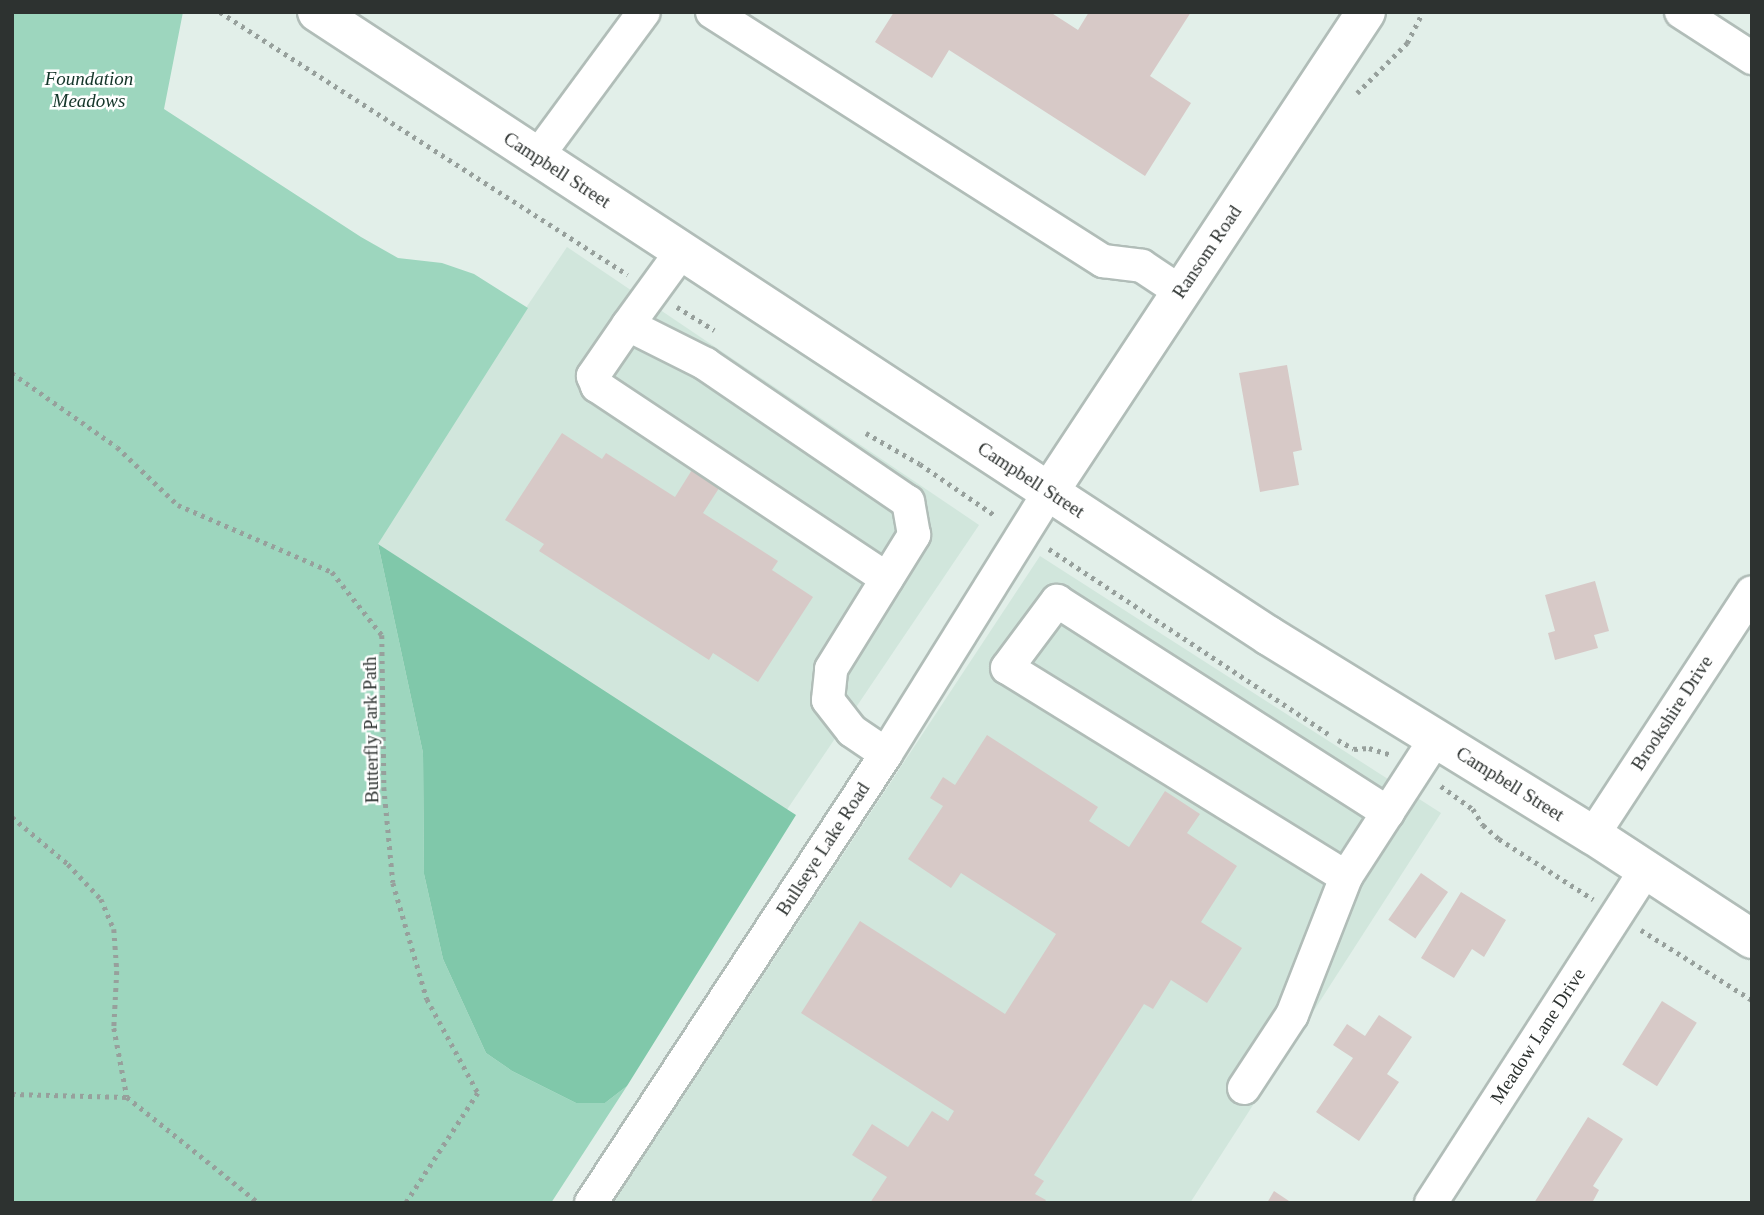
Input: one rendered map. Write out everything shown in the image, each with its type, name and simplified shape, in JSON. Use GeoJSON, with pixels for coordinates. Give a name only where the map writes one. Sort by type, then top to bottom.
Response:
{"type":"FeatureCollection","features":[{"type":"Feature","properties":{"kind":"main road","name":"Campbell Street"},"geometry":{"type":"LineString","coordinates":[[317,12],[1269,636],[1593,835],[1752,939]]}},
{"type":"Feature","properties":{"kind":"main road","name":"Ransom Road"},"geometry":{"type":"LineString","coordinates":[[1049,492],[1366,12]]}},
{"type":"Feature","properties":{"kind":"street"},"geometry":{"type":"LineString","coordinates":[[537,157],[645,12]]}},
{"type":"Feature","properties":{"kind":"street"},"geometry":{"type":"LineString","coordinates":[[712,12],[1103,261],[1142,266],[1181,292]]}},
{"type":"Feature","properties":{"kind":"street"},"geometry":{"type":"LineString","coordinates":[[1681,12],[1752,58]]}},
{"type":"Feature","properties":{"kind":"street"},"geometry":{"type":"LineString","coordinates":[[681,252],[593,376],[597,386],[890,574]]}},
{"type":"Feature","properties":{"kind":"street"},"geometry":{"type":"LineString","coordinates":[[628,325],[706,364],[847,457],[908,502],[914,536],[831,669],[828,700],[852,731],[886,754]]}},
{"type":"Feature","properties":{"kind":"street","name":"Bullseye Lake Road"},"geometry":{"type":"LineString","coordinates":[[591,1203],[886,754],[1049,492]]}},
{"type":"Feature","properties":{"kind":"street","name":"Brookshire Drive"},"geometry":{"type":"LineString","coordinates":[[1593,835],[1752,592]]}},
{"type":"Feature","properties":{"kind":"street"},"geometry":{"type":"LineString","coordinates":[[1346,877],[1007,668],[1057,601],[1388,813]]}},
{"type":"Feature","properties":{"kind":"street"},"geometry":{"type":"LineString","coordinates":[[1244,1088],[1292,1015],[1346,877],[1436,738]]}},
{"type":"Feature","properties":{"kind":"street","name":"Meadow Lane Drive"},"geometry":{"type":"LineString","coordinates":[[1431,1203],[1646,870]]}},
{"type":"Feature","properties":{"kind":"path"},"geometry":{"type":"LineString","coordinates":[[220,12],[718,332]]}},
{"type":"Feature","properties":{"kind":"path","name":"Butterfly Park Path"},"geometry":{"type":"LineString","coordinates":[[12,373],[117,447],[178,505],[331,572],[383,635],[384,787],[393,883],[427,999],[478,1093],[406,1203]]}},
{"type":"Feature","properties":{"kind":"path"},"geometry":{"type":"LineString","coordinates":[[861,430],[920,464],[983,509],[1339,741],[1354,748],[1385,752],[1416,770],[1473,809],[1483,825],[1499,838],[1752,1000]]}},
{"type":"Feature","properties":{"kind":"path"},"geometry":{"type":"LineString","coordinates":[[12,817],[68,864],[101,898],[114,929],[117,971],[114,1028],[127,1097]]}},
{"type":"Feature","properties":{"kind":"path"},"geometry":{"type":"LineString","coordinates":[[12,1094],[75,1093],[127,1097],[259,1203]]}},
{"type":"Feature","properties":{"kind":"shaded area"},"geometry":{"type":"Polygon","coordinates":[[[567,247],[979,525],[782,817],[370,539],[567,247]]]}},
{"type":"Feature","properties":{"kind":"shaded area"},"geometry":{"type":"Polygon","coordinates":[[[1040,556],[1441,813],[1190,1203],[613,1203],[1040,556]]]}},
{"type":"Feature","properties":{"kind":"green space","name":"Foundation Meadows"},"geometry":{"type":"Polygon","coordinates":[[[12,12],[183,12],[164,109],[361,237],[398,258],[442,263],[474,274],[528,308],[378,544],[423,753],[424,874],[443,959],[486,1053],[512,1071],[576,1103],[605,1103],[627,1086],[551,1203],[12,1203],[12,12]]]}},
{"type":"Feature","properties":{"kind":"green space"},"geometry":{"type":"Polygon","coordinates":[[[378,544],[796,815],[627,1086],[605,1103],[576,1103],[512,1071],[486,1053],[443,959],[424,874],[423,753],[378,544]]]}},
{"type":"Feature","properties":{"kind":"building"},"geometry":{"type":"Polygon","coordinates":[[[894,12],[1050,12],[1078,30],[1089,12],[1191,12],[1150,76],[1191,103],[1145,176],[949,50],[932,78],[875,42],[894,12]]]}},
{"type":"Feature","properties":{"kind":"building"},"geometry":{"type":"Polygon","coordinates":[[[1287,365],[1302,450],[1293,452],[1299,485],[1260,492],[1239,373],[1287,365]]]}},
{"type":"Feature","properties":{"kind":"building"},"geometry":{"type":"Polygon","coordinates":[[[562,433],[602,459],[606,453],[675,497],[695,465],[723,482],[703,513],[778,561],[772,570],[813,597],[758,682],[713,653],[709,660],[539,551],[544,544],[505,520],[562,433]]]}},
{"type":"Feature","properties":{"kind":"building"},"geometry":{"type":"Polygon","coordinates":[[[1595,581],[1609,631],[1594,635],[1598,648],[1555,660],[1548,633],[1555,631],[1545,595],[1595,581]]]}},
{"type":"Feature","properties":{"kind":"building"},"geometry":{"type":"Polygon","coordinates":[[[987,735],[1098,807],[1089,821],[1129,847],[1165,791],[1200,814],[1187,833],[1237,866],[1201,922],[1242,948],[1207,1003],[1171,980],[1153,1009],[1144,1004],[1034,1175],[1044,1181],[1035,1194],[1046,1200],[1044,1203],[870,1203],[887,1177],[852,1155],[872,1124],[908,1147],[932,1111],[948,1121],[954,1111],[801,1013],[860,921],[1005,1014],[1056,934],[961,873],[951,888],[908,859],[943,806],[930,798],[943,777],[955,785],[987,735]]]}},
{"type":"Feature","properties":{"kind":"building"},"geometry":{"type":"Polygon","coordinates":[[[1421,873],[1448,892],[1415,939],[1388,920],[1421,873]]]}},
{"type":"Feature","properties":{"kind":"building"},"geometry":{"type":"Polygon","coordinates":[[[1461,892],[1506,920],[1484,957],[1472,949],[1454,978],[1421,958],[1461,892]]]}},
{"type":"Feature","properties":{"kind":"building"},"geometry":{"type":"Polygon","coordinates":[[[1662,1001],[1697,1023],[1657,1086],[1622,1065],[1662,1001]]]}},
{"type":"Feature","properties":{"kind":"building"},"geometry":{"type":"Polygon","coordinates":[[[1379,1015],[1412,1037],[1387,1074],[1399,1082],[1359,1141],[1316,1112],[1353,1058],[1333,1045],[1347,1024],[1365,1036],[1379,1015]]]}},
{"type":"Feature","properties":{"kind":"building"},"geometry":{"type":"Polygon","coordinates":[[[1588,1117],[1623,1139],[1593,1186],[1599,1190],[1592,1203],[1534,1203],[1588,1117]]]}},
{"type":"Feature","properties":{"kind":"building"},"geometry":{"type":"Polygon","coordinates":[[[1274,1191],[1292,1203],[1267,1203],[1274,1191]]]}}]}
